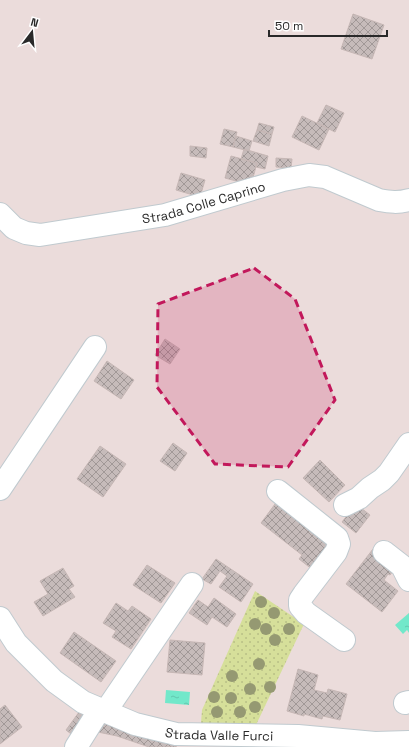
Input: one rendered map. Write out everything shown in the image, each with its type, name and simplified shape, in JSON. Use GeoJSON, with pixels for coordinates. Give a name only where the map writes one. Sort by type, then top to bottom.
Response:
{"type":"FeatureCollection","features":[{"type":"Feature","properties":{"kind":"street","name":"Strada Colle Caprino"},"geometry":{"type":"LineString","coordinates":[[0,214],[14,228],[26,233],[40,235],[165,215],[283,180],[309,175],[325,177],[379,200],[399,202],[409,200]]}},
{"type":"Feature","properties":{"kind":"street"},"geometry":{"type":"LineString","coordinates":[[0,489],[95,347]]}},
{"type":"Feature","properties":{"kind":"street"},"geometry":{"type":"LineString","coordinates":[[346,505],[359,498],[382,480],[389,473],[409,444]]}},
{"type":"Feature","properties":{"kind":"street"},"geometry":{"type":"LineString","coordinates":[[278,491],[337,538],[339,544],[336,552],[304,594],[300,600],[300,606],[306,613],[344,640]]}},
{"type":"Feature","properties":{"kind":"street"},"geometry":{"type":"LineString","coordinates":[[384,552],[402,566],[409,580]]}},
{"type":"Feature","properties":{"kind":"street"},"geometry":{"type":"LineString","coordinates":[[76,747],[192,584]]}},
{"type":"Feature","properties":{"kind":"street","name":"Strada Valle Furci"},"geometry":{"type":"LineString","coordinates":[[0,618],[16,643],[54,681],[83,702],[135,724],[176,734],[298,736],[375,743],[409,742]]}},
{"type":"Feature","properties":{"kind":"highlighted area"},"geometry":{"type":"Polygon","coordinates":[[[254,268],[295,299],[335,400],[288,467],[215,464],[157,387],[158,304],[254,268]]]}},
{"type":"Feature","properties":{"kind":"shaded area"},"geometry":{"type":"Polygon","coordinates":[[[255,591],[304,624],[255,727],[201,723],[202,710],[255,591]]]}},
{"type":"Feature","properties":{"kind":"water"},"geometry":{"type":"Polygon","coordinates":[[[409,613],[409,633],[407,630],[403,634],[395,625],[409,613]]]}},
{"type":"Feature","properties":{"kind":"water"},"geometry":{"type":"Polygon","coordinates":[[[166,690],[190,692],[189,705],[165,703],[166,690]]]}},
{"type":"Feature","properties":{"kind":"building"},"geometry":{"type":"Polygon","coordinates":[[[353,14],[384,25],[372,59],[341,49],[353,14]]]}},
{"type":"Feature","properties":{"kind":"building"},"geometry":{"type":"Polygon","coordinates":[[[326,105],[344,113],[335,132],[317,123],[326,105]]]}},
{"type":"Feature","properties":{"kind":"building"},"geometry":{"type":"Polygon","coordinates":[[[302,116],[329,129],[319,150],[292,137],[302,116]]]}},
{"type":"Feature","properties":{"kind":"building"},"geometry":{"type":"Polygon","coordinates":[[[259,123],[274,127],[272,134],[257,130],[259,123]]]}},
{"type":"Feature","properties":{"kind":"building"},"geometry":{"type":"Polygon","coordinates":[[[224,129],[237,132],[233,147],[220,144],[224,129]]]}},
{"type":"Feature","properties":{"kind":"building"},"geometry":{"type":"Polygon","coordinates":[[[257,130],[272,134],[269,146],[253,141],[257,130]]]}},
{"type":"Feature","properties":{"kind":"building"},"geometry":{"type":"Polygon","coordinates":[[[236,136],[252,141],[249,151],[233,147],[236,136]]]}},
{"type":"Feature","properties":{"kind":"building"},"geometry":{"type":"Polygon","coordinates":[[[190,146],[207,148],[206,158],[190,156],[190,146]]]}},
{"type":"Feature","properties":{"kind":"building"},"geometry":{"type":"Polygon","coordinates":[[[244,149],[268,156],[265,169],[256,167],[257,163],[241,159],[244,149]]]}},
{"type":"Feature","properties":{"kind":"building"},"geometry":{"type":"Polygon","coordinates":[[[231,156],[257,163],[251,185],[225,178],[231,156]]]}},
{"type":"Feature","properties":{"kind":"building"},"geometry":{"type":"Polygon","coordinates":[[[276,158],[292,159],[291,168],[276,167],[276,158]]]}},
{"type":"Feature","properties":{"kind":"building"},"geometry":{"type":"Polygon","coordinates":[[[181,173],[205,180],[200,197],[176,190],[181,173]]]}},
{"type":"Feature","properties":{"kind":"building"},"geometry":{"type":"Polygon","coordinates":[[[165,339],[180,349],[170,364],[155,355],[165,339]]]}},
{"type":"Feature","properties":{"kind":"building"},"geometry":{"type":"Polygon","coordinates":[[[107,361],[134,380],[121,399],[94,381],[107,361]]]}},
{"type":"Feature","properties":{"kind":"building"},"geometry":{"type":"Polygon","coordinates":[[[173,443],[187,453],[175,471],[160,461],[173,443]]]}},
{"type":"Feature","properties":{"kind":"building"},"geometry":{"type":"Polygon","coordinates":[[[100,446],[126,464],[103,497],[77,479],[100,446]]]}},
{"type":"Feature","properties":{"kind":"building"},"geometry":{"type":"Polygon","coordinates":[[[320,460],[345,485],[329,502],[303,478],[320,460]]]}},
{"type":"Feature","properties":{"kind":"building"},"geometry":{"type":"Polygon","coordinates":[[[278,500],[333,545],[313,570],[299,559],[302,555],[261,523],[278,500]]]}},
{"type":"Feature","properties":{"kind":"building"},"geometry":{"type":"Polygon","coordinates":[[[356,504],[370,515],[356,533],[342,522],[356,504]]]}},
{"type":"Feature","properties":{"kind":"building"},"geometry":{"type":"Polygon","coordinates":[[[373,549],[396,567],[384,580],[398,591],[382,612],[346,584],[373,549]]]}},
{"type":"Feature","properties":{"kind":"building"},"geometry":{"type":"Polygon","coordinates":[[[216,559],[253,584],[241,602],[219,587],[227,576],[220,571],[211,584],[202,579],[216,559]]]}},
{"type":"Feature","properties":{"kind":"building"},"geometry":{"type":"Polygon","coordinates":[[[147,565],[175,583],[161,603],[133,585],[147,565]]]}},
{"type":"Feature","properties":{"kind":"building"},"geometry":{"type":"Polygon","coordinates":[[[63,568],[74,586],[69,589],[75,597],[43,616],[34,602],[48,594],[40,581],[63,568]]]}},
{"type":"Feature","properties":{"kind":"building"},"geometry":{"type":"Polygon","coordinates":[[[214,598],[236,614],[227,627],[212,617],[207,625],[189,613],[198,600],[208,607],[214,598]]]}},
{"type":"Feature","properties":{"kind":"building"},"geometry":{"type":"Polygon","coordinates":[[[116,603],[128,611],[132,606],[151,619],[131,649],[112,637],[116,631],[103,623],[116,603]]]}},
{"type":"Feature","properties":{"kind":"building"},"geometry":{"type":"Polygon","coordinates":[[[74,632],[116,661],[101,682],[60,653],[74,632]]]}},
{"type":"Feature","properties":{"kind":"building"},"geometry":{"type":"Polygon","coordinates":[[[170,640],[205,643],[202,675],[167,672],[170,640]]]}},
{"type":"Feature","properties":{"kind":"building"},"geometry":{"type":"Polygon","coordinates":[[[298,669],[318,675],[314,690],[327,693],[328,689],[347,694],[340,720],[323,716],[322,719],[304,714],[304,716],[287,711],[298,669]]]}},
{"type":"Feature","properties":{"kind":"building"},"geometry":{"type":"Polygon","coordinates":[[[5,705],[22,727],[0,744],[0,709],[5,705]]]}},
{"type":"Feature","properties":{"kind":"building"},"geometry":{"type":"Polygon","coordinates":[[[82,708],[91,714],[75,737],[66,730],[82,708]]]}},
{"type":"Feature","properties":{"kind":"building"},"geometry":{"type":"Polygon","coordinates":[[[98,720],[177,743],[176,747],[149,747],[117,736],[93,731],[98,720]]]}}]}
